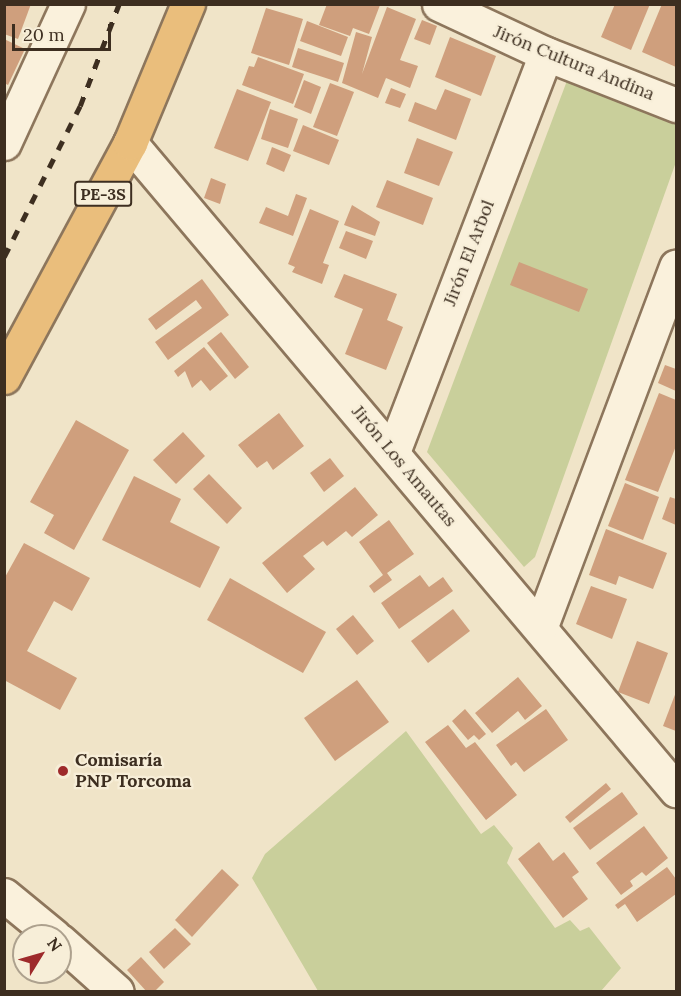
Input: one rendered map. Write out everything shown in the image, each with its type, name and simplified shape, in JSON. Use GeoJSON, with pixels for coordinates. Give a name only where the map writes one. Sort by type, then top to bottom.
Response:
{"type":"FeatureCollection","features":[{"type":"Feature","properties":{"kind":"highway","name":"PE-3S"},"geometry":{"type":"LineString","coordinates":[[4,377],[130,143],[188,4]]}},
{"type":"Feature","properties":{"kind":"street"},"geometry":{"type":"LineString","coordinates":[[4,143],[68,4]]}},
{"type":"Feature","properties":{"kind":"street","name":"Jirón Cultura Andina"},"geometry":{"type":"LineString","coordinates":[[440,4],[546,54],[676,105]]}},
{"type":"Feature","properties":{"kind":"street","name":"Jirón El Arbol"},"geometry":{"type":"LineString","coordinates":[[393,452],[546,54]]}},
{"type":"Feature","properties":{"kind":"street","name":"Jirón Los Amautas"},"geometry":{"type":"LineString","coordinates":[[130,143],[542,626],[676,790]]}},
{"type":"Feature","properties":{"kind":"street"},"geometry":{"type":"LineString","coordinates":[[542,626],[676,266]]}},
{"type":"Feature","properties":{"kind":"street"},"geometry":{"type":"LineString","coordinates":[[4,895],[39,924]]}},
{"type":"Feature","properties":{"kind":"street"},"geometry":{"type":"LineString","coordinates":[[72,952],[117,992]]}},
{"type":"Feature","properties":{"kind":"green space"},"geometry":{"type":"Polygon","coordinates":[[[568,78],[676,122],[676,162],[535,557],[524,567],[427,452],[568,78]]]}},
{"type":"Feature","properties":{"kind":"green space"},"geometry":{"type":"Polygon","coordinates":[[[406,731],[481,834],[494,825],[513,848],[507,863],[555,928],[570,920],[580,931],[589,927],[621,968],[601,991],[318,991],[252,878],[265,854],[406,731]]]}},
{"type":"Feature","properties":{"kind":"building"},"geometry":{"type":"Polygon","coordinates":[[[4,4],[31,4],[18,39],[4,34],[4,4]]]}},
{"type":"Feature","properties":{"kind":"building"},"geometry":{"type":"Polygon","coordinates":[[[327,4],[380,5],[369,34],[353,28],[350,36],[319,25],[327,4]]]}},
{"type":"Feature","properties":{"kind":"building"},"geometry":{"type":"Polygon","coordinates":[[[615,4],[650,4],[631,50],[601,37],[615,4]]]}},
{"type":"Feature","properties":{"kind":"building"},"geometry":{"type":"Polygon","coordinates":[[[662,4],[676,4],[676,67],[642,52],[662,4]]]}},
{"type":"Feature","properties":{"kind":"building"},"geometry":{"type":"Polygon","coordinates":[[[387,7],[416,19],[400,60],[418,66],[410,88],[386,78],[378,98],[342,83],[356,32],[372,37],[362,74],[387,7]]]}},
{"type":"Feature","properties":{"kind":"building"},"geometry":{"type":"Polygon","coordinates":[[[266,8],[303,19],[289,65],[251,53],[266,8]]]}},
{"type":"Feature","properties":{"kind":"building"},"geometry":{"type":"Polygon","coordinates":[[[422,20],[437,26],[430,45],[414,39],[422,20]]]}},
{"type":"Feature","properties":{"kind":"building"},"geometry":{"type":"Polygon","coordinates":[[[307,21],[348,37],[341,56],[300,41],[307,21]]]}},
{"type":"Feature","properties":{"kind":"building"},"geometry":{"type":"Polygon","coordinates":[[[450,37],[496,56],[481,96],[435,77],[450,37]]]}},
{"type":"Feature","properties":{"kind":"building"},"geometry":{"type":"Polygon","coordinates":[[[4,39],[25,49],[8,85],[4,83],[4,39]]]}},
{"type":"Feature","properties":{"kind":"building"},"geometry":{"type":"Polygon","coordinates":[[[298,48],[344,63],[338,82],[292,67],[298,48]]]}},
{"type":"Feature","properties":{"kind":"building"},"geometry":{"type":"Polygon","coordinates":[[[258,57],[304,74],[293,104],[242,85],[249,66],[254,67],[258,57]]]}},
{"type":"Feature","properties":{"kind":"building"},"geometry":{"type":"Polygon","coordinates":[[[304,80],[321,87],[311,114],[294,107],[304,80]]]}},
{"type":"Feature","properties":{"kind":"building"},"geometry":{"type":"Polygon","coordinates":[[[330,83],[354,92],[337,136],[313,127],[330,83]]]}},
{"type":"Feature","properties":{"kind":"building"},"geometry":{"type":"Polygon","coordinates":[[[391,88],[406,94],[400,108],[385,103],[391,88]]]}},
{"type":"Feature","properties":{"kind":"building"},"geometry":{"type":"Polygon","coordinates":[[[237,89],[271,102],[248,161],[214,148],[237,89]]]}},
{"type":"Feature","properties":{"kind":"building"},"geometry":{"type":"Polygon","coordinates":[[[445,89],[471,99],[456,140],[408,121],[415,102],[436,110],[445,89]]]}},
{"type":"Feature","properties":{"kind":"building"},"geometry":{"type":"Polygon","coordinates":[[[270,109],[298,119],[288,148],[261,139],[270,109]]]}},
{"type":"Feature","properties":{"kind":"building"},"geometry":{"type":"Polygon","coordinates":[[[303,125],[339,140],[329,165],[293,151],[303,125]]]}},
{"type":"Feature","properties":{"kind":"building"},"geometry":{"type":"Polygon","coordinates":[[[417,138],[453,152],[439,186],[404,173],[417,138]]]}},
{"type":"Feature","properties":{"kind":"building"},"geometry":{"type":"Polygon","coordinates":[[[272,147],[291,155],[284,172],[266,164],[272,147]]]}},
{"type":"Feature","properties":{"kind":"building"},"geometry":{"type":"Polygon","coordinates":[[[211,178],[226,184],[220,204],[204,198],[211,178]]]}},
{"type":"Feature","properties":{"kind":"building"},"geometry":{"type":"Polygon","coordinates":[[[387,180],[433,198],[423,225],[376,207],[387,180]]]}},
{"type":"Feature","properties":{"kind":"building"},"geometry":{"type":"Polygon","coordinates":[[[296,194],[307,198],[293,236],[259,223],[266,207],[288,216],[296,194]]]}},
{"type":"Feature","properties":{"kind":"building"},"geometry":{"type":"Polygon","coordinates":[[[352,205],[380,222],[375,236],[344,225],[352,205]]]}},
{"type":"Feature","properties":{"kind":"building"},"geometry":{"type":"Polygon","coordinates":[[[310,209],[339,221],[323,263],[329,265],[322,284],[292,272],[295,267],[288,264],[310,209]]]}},
{"type":"Feature","properties":{"kind":"building"},"geometry":{"type":"Polygon","coordinates":[[[346,231],[373,241],[366,259],[339,248],[346,231]]]}},
{"type":"Feature","properties":{"kind":"building"},"geometry":{"type":"Polygon","coordinates":[[[519,262],[588,289],[579,312],[510,285],[519,262]]]}},
{"type":"Feature","properties":{"kind":"building"},"geometry":{"type":"Polygon","coordinates":[[[344,274],[397,294],[387,320],[403,327],[386,370],[345,354],[363,309],[334,297],[344,274]]]}},
{"type":"Feature","properties":{"kind":"building"},"geometry":{"type":"Polygon","coordinates":[[[202,279],[229,315],[168,360],[155,342],[202,308],[196,300],[156,330],[148,319],[202,279]]]}},
{"type":"Feature","properties":{"kind":"building"},"geometry":{"type":"Polygon","coordinates":[[[221,332],[249,367],[235,379],[207,343],[221,332]]]}},
{"type":"Feature","properties":{"kind":"building"},"geometry":{"type":"Polygon","coordinates":[[[204,347],[228,376],[210,391],[201,380],[192,388],[185,371],[178,377],[174,371],[204,347]]]}},
{"type":"Feature","properties":{"kind":"building"},"geometry":{"type":"Polygon","coordinates":[[[665,365],[676,369],[676,391],[658,383],[665,365]]]}},
{"type":"Feature","properties":{"kind":"building"},"geometry":{"type":"Polygon","coordinates":[[[659,393],[676,400],[676,446],[658,492],[625,480],[659,393]]]}},
{"type":"Feature","properties":{"kind":"building"},"geometry":{"type":"Polygon","coordinates":[[[279,413],[304,446],[273,470],[267,461],[257,468],[238,445],[279,413]]]}},
{"type":"Feature","properties":{"kind":"building"},"geometry":{"type":"Polygon","coordinates":[[[76,420],[129,450],[74,550],[44,533],[54,515],[30,502],[76,420]]]}},
{"type":"Feature","properties":{"kind":"building"},"geometry":{"type":"Polygon","coordinates":[[[183,432],[205,456],[176,484],[153,460],[183,432]]]}},
{"type":"Feature","properties":{"kind":"building"},"geometry":{"type":"Polygon","coordinates":[[[330,458],[344,476],[324,492],[310,473],[330,458]]]}},
{"type":"Feature","properties":{"kind":"building"},"geometry":{"type":"Polygon","coordinates":[[[209,474],[242,508],[227,524],[193,489],[209,474]]]}},
{"type":"Feature","properties":{"kind":"building"},"geometry":{"type":"Polygon","coordinates":[[[134,476],[181,499],[170,522],[220,547],[200,588],[102,540],[134,476]]]}},
{"type":"Feature","properties":{"kind":"building"},"geometry":{"type":"Polygon","coordinates":[[[625,483],[659,497],[643,540],[608,526],[625,483]]]}},
{"type":"Feature","properties":{"kind":"building"},"geometry":{"type":"Polygon","coordinates":[[[355,487],[378,515],[352,537],[346,531],[327,546],[323,541],[303,556],[315,569],[287,593],[262,563],[355,487]]]}},
{"type":"Feature","properties":{"kind":"building"},"geometry":{"type":"Polygon","coordinates":[[[670,497],[676,499],[676,525],[662,519],[670,497]]]}},
{"type":"Feature","properties":{"kind":"building"},"geometry":{"type":"Polygon","coordinates":[[[389,520],[414,554],[387,573],[392,580],[374,593],[369,586],[383,575],[359,542],[389,520]]]}},
{"type":"Feature","properties":{"kind":"building"},"geometry":{"type":"Polygon","coordinates":[[[606,529],[667,553],[653,589],[619,576],[616,585],[589,575],[606,529]]]}},
{"type":"Feature","properties":{"kind":"building"},"geometry":{"type":"Polygon","coordinates":[[[24,543],[90,578],[72,611],[54,601],[27,651],[77,678],[60,710],[4,680],[4,579],[24,543]]]}},
{"type":"Feature","properties":{"kind":"building"},"geometry":{"type":"Polygon","coordinates":[[[420,575],[429,587],[443,577],[453,591],[399,629],[381,603],[420,575]]]}},
{"type":"Feature","properties":{"kind":"building"},"geometry":{"type":"Polygon","coordinates":[[[230,578],[326,632],[303,673],[207,620],[230,578]]]}},
{"type":"Feature","properties":{"kind":"building"},"geometry":{"type":"Polygon","coordinates":[[[591,586],[627,599],[612,639],[576,624],[591,586]]]}},
{"type":"Feature","properties":{"kind":"building"},"geometry":{"type":"Polygon","coordinates":[[[453,609],[470,631],[428,663],[411,641],[453,609]]]}},
{"type":"Feature","properties":{"kind":"building"},"geometry":{"type":"Polygon","coordinates":[[[353,615],[374,641],[357,655],[336,629],[353,615]]]}},
{"type":"Feature","properties":{"kind":"building"},"geometry":{"type":"Polygon","coordinates":[[[637,641],[668,653],[649,704],[618,692],[637,641]]]}},
{"type":"Feature","properties":{"kind":"building"},"geometry":{"type":"Polygon","coordinates":[[[518,677],[542,706],[525,720],[518,711],[492,733],[475,713],[518,677]]]}},
{"type":"Feature","properties":{"kind":"building"},"geometry":{"type":"Polygon","coordinates":[[[357,680],[389,722],[335,761],[304,718],[357,680]]]}},
{"type":"Feature","properties":{"kind":"building"},"geometry":{"type":"Polygon","coordinates":[[[676,692],[676,731],[663,726],[676,692]]]}},
{"type":"Feature","properties":{"kind":"building"},"geometry":{"type":"Polygon","coordinates":[[[465,709],[486,734],[479,740],[474,735],[468,740],[452,721],[465,709]]]}},
{"type":"Feature","properties":{"kind":"building"},"geometry":{"type":"Polygon","coordinates":[[[546,709],[568,740],[524,772],[516,762],[511,766],[496,745],[546,709]]]}},
{"type":"Feature","properties":{"kind":"building"},"geometry":{"type":"Polygon","coordinates":[[[448,725],[466,748],[475,742],[517,795],[486,820],[425,742],[448,725]]]}},
{"type":"Feature","properties":{"kind":"building"},"geometry":{"type":"Polygon","coordinates":[[[606,783],[611,789],[570,823],[565,817],[606,783]]]}},
{"type":"Feature","properties":{"kind":"building"},"geometry":{"type":"Polygon","coordinates":[[[622,792],[638,814],[590,850],[573,828],[622,792]]]}},
{"type":"Feature","properties":{"kind":"building"},"geometry":{"type":"Polygon","coordinates":[[[644,826],[668,858],[646,876],[642,872],[630,881],[633,886],[621,895],[596,863],[644,826]]]}},
{"type":"Feature","properties":{"kind":"building"},"geometry":{"type":"Polygon","coordinates":[[[539,842],[553,861],[564,852],[579,872],[572,877],[588,899],[563,918],[518,859],[539,842]]]}},
{"type":"Feature","properties":{"kind":"building"},"geometry":{"type":"Polygon","coordinates":[[[667,867],[676,879],[676,894],[637,922],[625,904],[618,909],[615,905],[667,867]]]}},
{"type":"Feature","properties":{"kind":"building"},"geometry":{"type":"Polygon","coordinates":[[[222,869],[239,885],[192,937],[175,920],[222,869]]]}},
{"type":"Feature","properties":{"kind":"building"},"geometry":{"type":"Polygon","coordinates":[[[175,928],[191,944],[164,969],[149,952],[175,928]]]}},
{"type":"Feature","properties":{"kind":"building"},"geometry":{"type":"Polygon","coordinates":[[[141,957],[164,982],[154,992],[147,992],[127,970],[141,957]]]}},
{"type":"Feature","properties":{"kind":"railway"},"geometry":{"type":"LineString","coordinates":[[4,257],[80,106],[119,4]]}},
{"type":"Feature","properties":{"kind":"place","name":"Comisaría PNP Torcoma"},"geometry":{"type":"Point","coordinates":[63,771]}}]}
